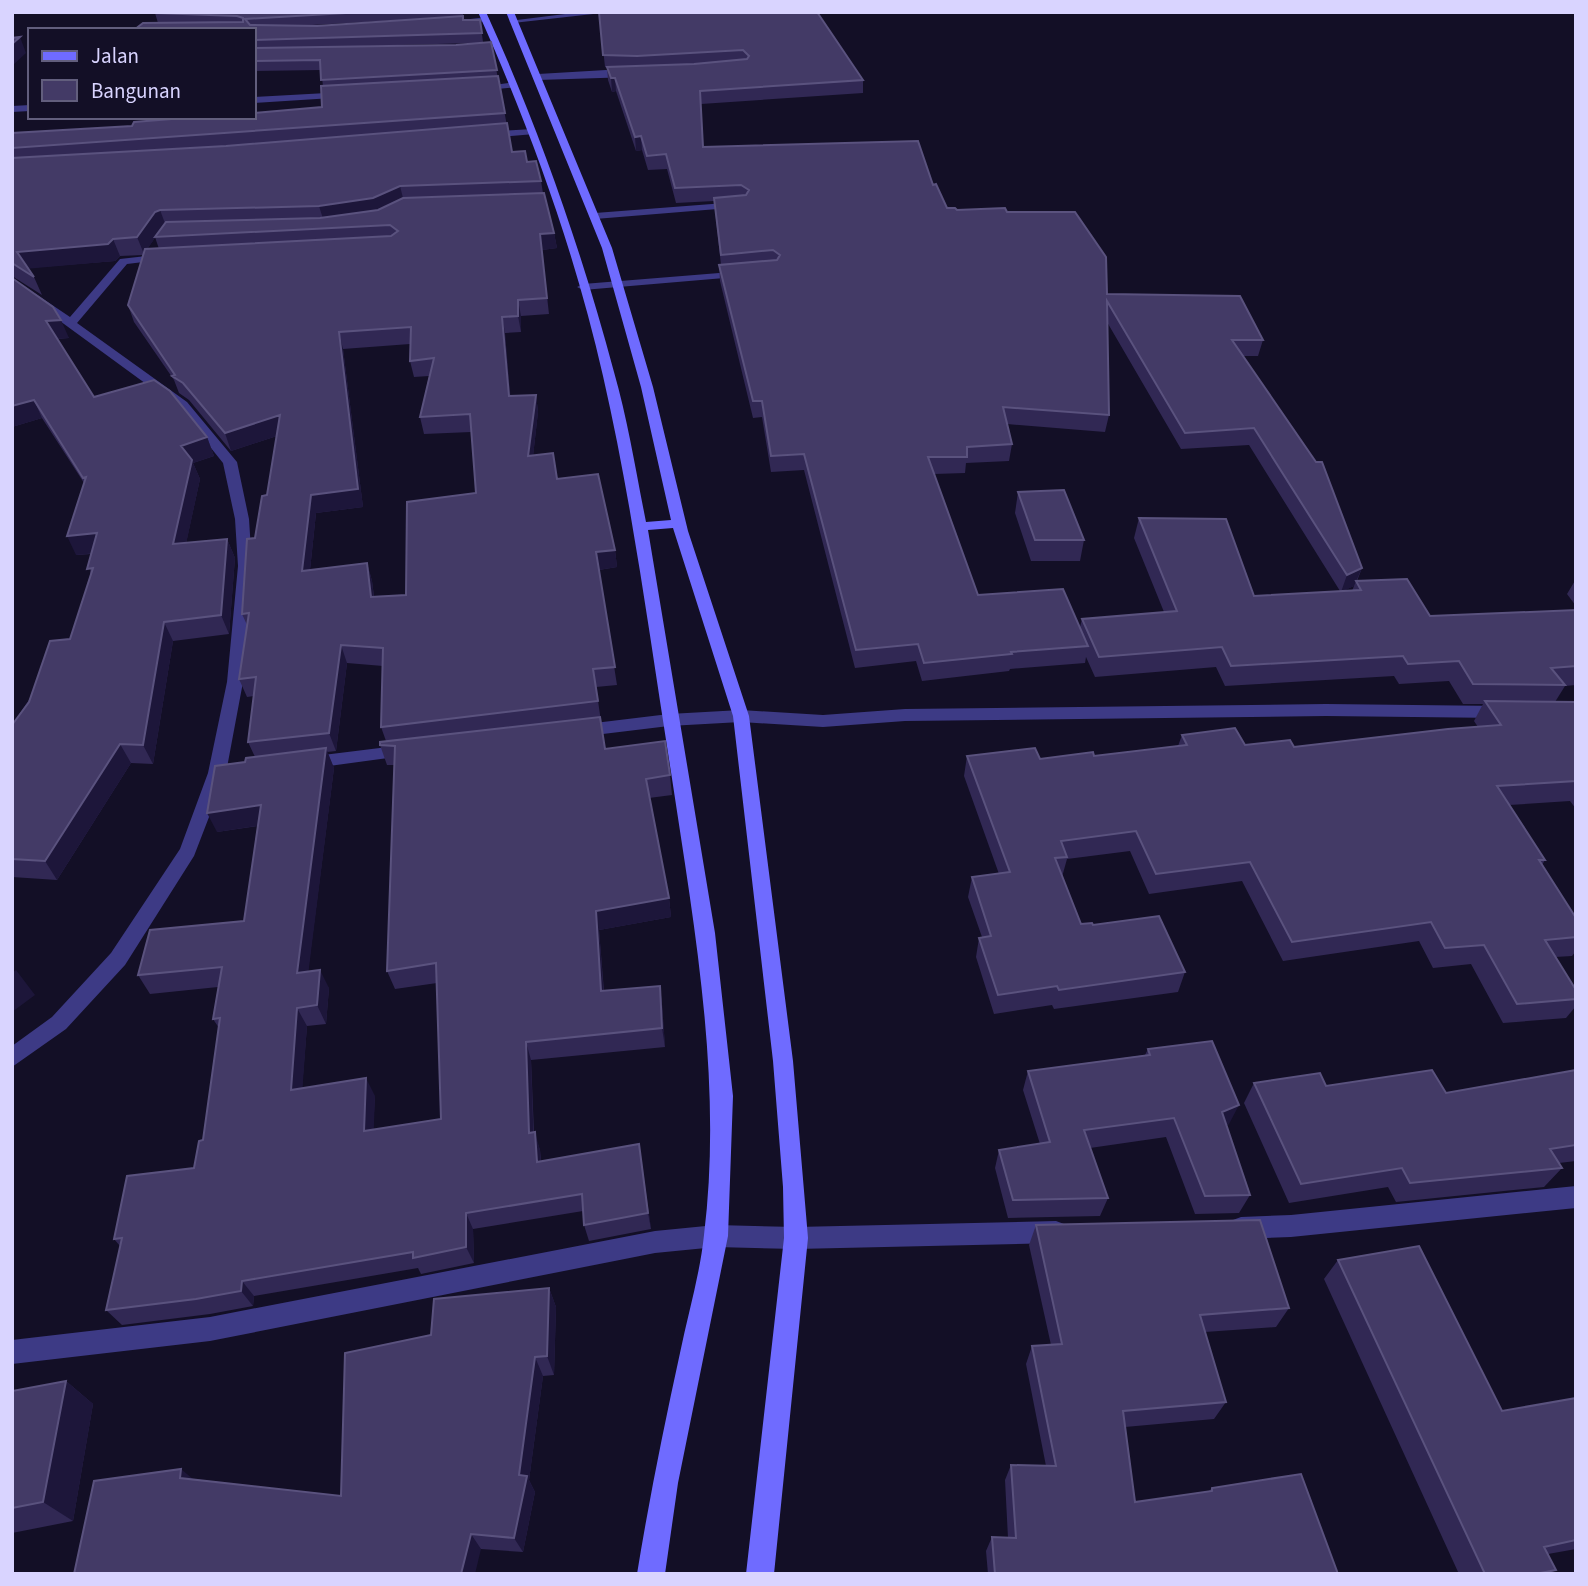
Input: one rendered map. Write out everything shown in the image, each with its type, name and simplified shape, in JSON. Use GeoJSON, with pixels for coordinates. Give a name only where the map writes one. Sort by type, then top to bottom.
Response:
{"type":"FeatureCollection","features":[{"type":"Feature","properties":{"kind":"main road"},"geometry":{"type":"LineString","coordinates":[[484,16],[491,47],[532,132],[550,203],[583,287],[608,374],[640,527],[705,933],[722,1096],[716,1236],[665,1483],[651,1574]]}},
{"type":"Feature","properties":{"kind":"main road"},"geometry":{"type":"LineString","coordinates":[[511,17],[542,77],[559,137],[604,215],[618,284],[647,387],[679,523],[741,716],[783,1061],[796,1238],[760,1574]]}},
{"type":"Feature","properties":{"kind":"main road"},"geometry":{"type":"LineString","coordinates":[[640,527],[679,523]]}},
{"type":"Feature","properties":{"kind":"street"},"geometry":{"type":"LineString","coordinates":[[511,17],[532,19],[607,12]]}},
{"type":"Feature","properties":{"kind":"street"},"geometry":{"type":"LineString","coordinates":[[446,22],[484,16]]}},
{"type":"Feature","properties":{"kind":"street"},"geometry":{"type":"LineString","coordinates":[[542,77],[580,74],[638,75]]}},
{"type":"Feature","properties":{"kind":"street"},"geometry":{"type":"LineString","coordinates":[[467,88],[510,85]]}},
{"type":"Feature","properties":{"kind":"street"},"geometry":{"type":"LineString","coordinates":[[256,100],[353,95]]}},
{"type":"Feature","properties":{"kind":"street"},"geometry":{"type":"LineString","coordinates":[[480,136],[532,132]]}},
{"type":"Feature","properties":{"kind":"street"},"geometry":{"type":"LineString","coordinates":[[604,215],[742,205]]}},
{"type":"Feature","properties":{"kind":"street"},"geometry":{"type":"LineString","coordinates":[[71,323],[124,261],[152,253],[174,257]]}},
{"type":"Feature","properties":{"kind":"street"},"geometry":{"type":"LineString","coordinates":[[583,287],[760,272]]}},
{"type":"Feature","properties":{"kind":"street"},"geometry":{"type":"LineString","coordinates":[[12,281],[183,405],[229,462],[242,519],[245,566],[236,681],[223,773],[188,851],[118,958],[59,1023],[12,1058]]}},
{"type":"Feature","properties":{"kind":"street"},"geometry":{"type":"LineString","coordinates":[[559,733],[669,720],[741,716],[823,721],[905,715],[1326,710],[1520,712]]}},
{"type":"Feature","properties":{"kind":"street"},"geometry":{"type":"LineString","coordinates":[[285,765],[422,749]]}},
{"type":"Feature","properties":{"kind":"street"},"geometry":{"type":"LineString","coordinates":[[1216,1229],[1291,1226],[1576,1197]]}},
{"type":"Feature","properties":{"kind":"street"},"geometry":{"type":"LineString","coordinates":[[12,1352],[210,1329],[654,1242],[716,1236],[796,1238],[1076,1232]]}},
{"type":"Feature","properties":{"kind":"building"},"geometry":{"type":"Polygon","coordinates":[[[363,12],[245,19],[250,25],[317,26],[463,16],[463,20],[480,20],[482,33],[256,40],[256,28],[137,28],[143,23],[243,22],[243,18],[237,16],[155,13],[363,12]]]}},
{"type":"Feature","properties":{"kind":"building"},"geometry":{"type":"Polygon","coordinates":[[[599,12],[817,12],[863,80],[700,91],[703,147],[918,141],[933,185],[936,184],[947,208],[1005,208],[1007,212],[1075,212],[1106,257],[1107,294],[1240,296],[1263,340],[1232,340],[1316,462],[1322,462],[1362,568],[1347,575],[1254,428],[1185,433],[1107,301],[1109,415],[1003,407],[1012,444],[967,447],[967,457],[928,457],[978,595],[1063,589],[1088,646],[924,663],[918,644],[856,650],[804,454],[771,456],[762,401],[753,401],[719,265],[777,260],[780,255],[773,250],[721,255],[714,198],[746,195],[749,190],[741,185],[675,188],[666,154],[647,156],[641,136],[635,137],[615,78],[611,78],[607,67],[694,64],[747,59],[749,56],[743,50],[637,56],[603,55],[599,12]]]}},
{"type":"Feature","properties":{"kind":"building"},"geometry":{"type":"Polygon","coordinates":[[[491,42],[497,70],[321,80],[320,60],[256,61],[256,48],[456,45],[491,42]]]}},
{"type":"Feature","properties":{"kind":"building"},"geometry":{"type":"Polygon","coordinates":[[[498,76],[505,113],[12,148],[12,133],[132,126],[134,122],[172,119],[256,119],[256,113],[322,107],[321,86],[498,76]]]}},
{"type":"Feature","properties":{"kind":"building"},"geometry":{"type":"Polygon","coordinates":[[[507,123],[512,152],[525,151],[527,162],[536,161],[541,181],[400,186],[373,198],[319,206],[160,210],[155,212],[137,237],[113,239],[108,244],[17,252],[34,277],[12,263],[12,158],[226,146],[507,123]]]}},
{"type":"Feature","properties":{"kind":"building"},"geometry":{"type":"Polygon","coordinates":[[[544,193],[554,233],[540,234],[547,298],[518,300],[518,316],[502,317],[509,396],[536,395],[528,456],[553,453],[557,479],[598,474],[615,550],[596,552],[615,667],[593,669],[598,701],[381,727],[383,648],[341,645],[329,733],[248,742],[256,677],[239,679],[249,613],[242,614],[247,539],[255,538],[262,496],[267,495],[280,415],[225,433],[183,383],[172,376],[175,375],[128,305],[145,249],[391,236],[398,231],[390,225],[155,237],[166,222],[320,218],[378,210],[403,198],[544,193]],[[411,327],[339,332],[358,489],[311,495],[302,571],[367,563],[371,597],[406,595],[407,502],[476,493],[470,414],[420,417],[434,358],[410,361],[411,327]]]}},
{"type":"Feature","properties":{"kind":"building"},"geometry":{"type":"Polygon","coordinates":[[[12,278],[53,307],[61,320],[46,321],[94,397],[154,380],[170,391],[207,437],[181,446],[192,460],[173,544],[227,539],[221,615],[164,622],[143,745],[120,744],[45,861],[12,859],[12,725],[29,702],[50,641],[70,639],[93,568],[87,569],[97,533],[67,536],[86,477],[83,478],[34,400],[12,406],[12,278]]]}},
{"type":"Feature","properties":{"kind":"building"},"geometry":{"type":"Polygon","coordinates":[[[1064,490],[1084,540],[1035,540],[1018,492],[1064,490]]]}},
{"type":"Feature","properties":{"kind":"building"},"geometry":{"type":"Polygon","coordinates":[[[1139,518],[1226,519],[1254,596],[1361,590],[1356,581],[1407,579],[1430,616],[1576,610],[1576,666],[1551,668],[1565,685],[1473,684],[1459,661],[1408,664],[1403,656],[1231,666],[1222,647],[1099,657],[1082,619],[1177,611],[1139,518]]]}},
{"type":"Feature","properties":{"kind":"building"},"geometry":{"type":"Polygon","coordinates":[[[1485,701],[1576,702],[1576,781],[1497,786],[1545,860],[1539,860],[1576,918],[1576,937],[1545,940],[1576,990],[1576,999],[1517,1004],[1484,945],[1445,948],[1431,922],[1292,942],[1250,862],[1156,874],[1136,831],[1061,841],[1067,857],[1055,858],[1081,924],[1093,925],[1159,916],[1185,972],[1059,990],[1057,986],[998,995],[979,938],[991,936],[972,877],[1010,872],[967,756],[1035,748],[1040,759],[1093,752],[1094,756],[1187,745],[1182,735],[1235,728],[1245,745],[1290,740],[1294,747],[1501,725],[1485,701]]]}},
{"type":"Feature","properties":{"kind":"building"},"geometry":{"type":"Polygon","coordinates":[[[600,717],[605,749],[665,741],[670,775],[646,779],[669,898],[596,911],[601,991],[660,986],[662,1028],[526,1042],[529,1133],[535,1132],[537,1162],[639,1144],[648,1213],[584,1225],[582,1194],[466,1213],[466,1247],[413,1258],[413,1252],[242,1281],[241,1291],[106,1310],[122,1238],[114,1239],[127,1176],[194,1168],[199,1141],[203,1140],[220,1018],[213,1019],[222,967],[138,975],[150,930],[244,921],[261,805],[207,813],[215,766],[245,762],[246,758],[326,748],[297,973],[320,970],[317,1005],[297,1008],[291,1090],[366,1078],[364,1131],[441,1119],[436,963],[387,971],[395,746],[380,745],[380,742],[600,717]]]}},
{"type":"Feature","properties":{"kind":"building"},"geometry":{"type":"Polygon","coordinates":[[[1212,1041],[1239,1105],[1222,1112],[1250,1195],[1205,1196],[1174,1118],[1084,1130],[1108,1198],[1013,1200],[999,1150],[1050,1142],[1028,1071],[1150,1055],[1148,1049],[1212,1041]]]}},
{"type":"Feature","properties":{"kind":"building"},"geometry":{"type":"Polygon","coordinates":[[[1432,1070],[1446,1093],[1576,1070],[1576,1145],[1550,1149],[1562,1168],[1410,1183],[1402,1168],[1301,1184],[1254,1083],[1320,1073],[1326,1086],[1432,1070]]]}},
{"type":"Feature","properties":{"kind":"building"},"geometry":{"type":"Polygon","coordinates":[[[1260,1220],[1289,1308],[1200,1315],[1226,1402],[1123,1411],[1135,1502],[1301,1474],[1338,1574],[995,1574],[992,1537],[1016,1538],[1011,1465],[1056,1466],[1032,1346],[1062,1344],[1036,1225],[1260,1220]]]}},
{"type":"Feature","properties":{"kind":"building"},"geometry":{"type":"Polygon","coordinates":[[[1419,1246],[1502,1411],[1576,1398],[1576,1540],[1544,1547],[1556,1570],[1535,1574],[1485,1574],[1338,1260],[1419,1246]]]}},
{"type":"Feature","properties":{"kind":"building"},"geometry":{"type":"Polygon","coordinates":[[[549,1288],[547,1356],[535,1357],[519,1475],[527,1476],[514,1538],[471,1534],[461,1574],[74,1574],[94,1481],[181,1469],[180,1478],[341,1496],[345,1353],[431,1335],[434,1299],[549,1288]]]}},
{"type":"Feature","properties":{"kind":"building"},"geometry":{"type":"Polygon","coordinates":[[[66,1381],[43,1502],[12,1508],[12,1391],[66,1381]]]}}]}
